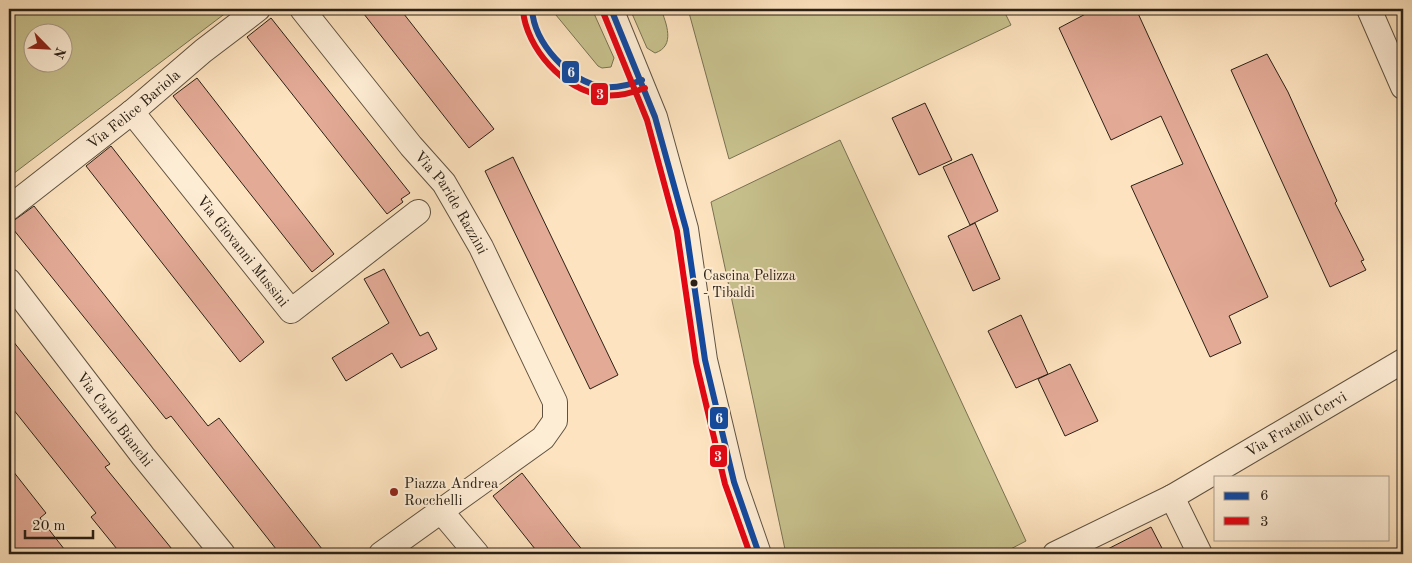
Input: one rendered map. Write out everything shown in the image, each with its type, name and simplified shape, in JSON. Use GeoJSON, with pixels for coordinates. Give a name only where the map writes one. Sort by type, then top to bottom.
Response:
{"type":"FeatureCollection","features":[{"type":"Feature","properties":{"kind":"street","name":"Via Felice Bariola"},"geometry":{"type":"LineString","coordinates":[[9,208],[132,112],[203,51],[258,9]]}},
{"type":"Feature","properties":{"kind":"street","name":"Via Paride Razzini"},"geometry":{"type":"LineString","coordinates":[[302,9],[411,146],[444,183],[481,247],[555,402],[555,421],[543,438],[440,510]]}},
{"type":"Feature","properties":{"kind":"street"},"geometry":{"type":"LineString","coordinates":[[611,9],[656,117],[686,229],[705,360],[734,482],[760,554]]}},
{"type":"Feature","properties":{"kind":"street"},"geometry":{"type":"LineString","coordinates":[[1369,9],[1403,87]]}},
{"type":"Feature","properties":{"kind":"street","name":"Via Giovanni Mussini"},"geometry":{"type":"LineString","coordinates":[[132,112],[291,311],[418,212]]}},
{"type":"Feature","properties":{"kind":"street","name":"Via Carlo Bianchi"},"geometry":{"type":"LineString","coordinates":[[9,281],[143,456],[223,554]]}},
{"type":"Feature","properties":{"kind":"street","name":"Via Fratelli Cervi"},"geometry":{"type":"LineString","coordinates":[[1055,554],[1172,497],[1403,361]]}},
{"type":"Feature","properties":{"kind":"street"},"geometry":{"type":"LineString","coordinates":[[1172,497],[1200,554]]}},
{"type":"Feature","properties":{"kind":"street"},"geometry":{"type":"LineString","coordinates":[[381,554],[440,510],[477,554]]}},
{"type":"Feature","properties":{"kind":"shaded area"},"geometry":{"type":"Polygon","coordinates":[[[9,9],[231,9],[9,177],[9,9]]]}},
{"type":"Feature","properties":{"kind":"shaded area"},"geometry":{"type":"Polygon","coordinates":[[[551,9],[592,9],[614,58],[611,67],[602,68],[598,66],[551,9]]]}},
{"type":"Feature","properties":{"kind":"shaded area"},"geometry":{"type":"Polygon","coordinates":[[[630,9],[661,9],[668,34],[666,45],[661,50],[655,53],[647,48],[630,9]]]}},
{"type":"Feature","properties":{"kind":"shaded area"},"geometry":{"type":"Polygon","coordinates":[[[688,9],[1003,9],[1011,25],[729,159],[688,9]]]}},
{"type":"Feature","properties":{"kind":"shaded area"},"geometry":{"type":"Polygon","coordinates":[[[840,140],[1026,541],[1001,554],[786,554],[711,202],[840,140]]]}},
{"type":"Feature","properties":{"kind":"building"},"geometry":{"type":"Polygon","coordinates":[[[360,9],[400,9],[494,129],[469,148],[360,9]]]}},
{"type":"Feature","properties":{"kind":"building"},"geometry":{"type":"Polygon","coordinates":[[[1095,9],[1136,9],[1268,297],[1229,316],[1241,343],[1210,357],[1131,186],[1183,164],[1161,116],[1111,140],[1059,28],[1095,9]]]}},
{"type":"Feature","properties":{"kind":"building"},"geometry":{"type":"Polygon","coordinates":[[[271,18],[410,193],[401,199],[403,202],[387,214],[247,37],[271,18]]]}},
{"type":"Feature","properties":{"kind":"building"},"geometry":{"type":"Polygon","coordinates":[[[1267,54],[1288,92],[1337,201],[1335,203],[1364,260],[1361,261],[1366,270],[1330,287],[1231,70],[1267,54]]]}},
{"type":"Feature","properties":{"kind":"building"},"geometry":{"type":"Polygon","coordinates":[[[197,78],[334,254],[312,272],[173,96],[197,78]]]}},
{"type":"Feature","properties":{"kind":"building"},"geometry":{"type":"Polygon","coordinates":[[[925,103],[952,160],[919,175],[892,118],[925,103]]]}},
{"type":"Feature","properties":{"kind":"building"},"geometry":{"type":"Polygon","coordinates":[[[111,146],[264,342],[240,362],[86,166],[111,146]]]}},
{"type":"Feature","properties":{"kind":"building"},"geometry":{"type":"Polygon","coordinates":[[[972,154],[998,211],[970,225],[943,167],[972,154]]]}},
{"type":"Feature","properties":{"kind":"building"},"geometry":{"type":"Polygon","coordinates":[[[513,157],[618,375],[590,389],[485,171],[513,157]]]}},
{"type":"Feature","properties":{"kind":"building"},"geometry":{"type":"Polygon","coordinates":[[[34,206],[208,426],[219,418],[326,554],[280,554],[171,416],[166,419],[9,224],[34,206]]]}},
{"type":"Feature","properties":{"kind":"building"},"geometry":{"type":"Polygon","coordinates":[[[975,223],[1000,279],[973,291],[948,236],[975,223]]]}},
{"type":"Feature","properties":{"kind":"building"},"geometry":{"type":"Polygon","coordinates":[[[384,269],[420,336],[428,332],[437,349],[401,368],[392,353],[346,381],[332,358],[389,323],[364,279],[384,269]]]}},
{"type":"Feature","properties":{"kind":"building"},"geometry":{"type":"Polygon","coordinates":[[[1021,315],[1048,374],[1016,388],[988,331],[1021,315]]]}},
{"type":"Feature","properties":{"kind":"building"},"geometry":{"type":"Polygon","coordinates":[[[9,336],[110,464],[105,467],[176,554],[121,554],[91,517],[96,513],[9,404],[9,336]]]}},
{"type":"Feature","properties":{"kind":"building"},"geometry":{"type":"Polygon","coordinates":[[[1070,364],[1098,421],[1065,436],[1038,379],[1070,364]]]}},
{"type":"Feature","properties":{"kind":"building"},"geometry":{"type":"Polygon","coordinates":[[[9,466],[46,513],[40,518],[68,554],[9,554],[9,466]]]}},
{"type":"Feature","properties":{"kind":"building"},"geometry":{"type":"Polygon","coordinates":[[[522,473],[586,554],[539,554],[493,496],[522,473]]]}},
{"type":"Feature","properties":{"kind":"building"},"geometry":{"type":"Polygon","coordinates":[[[1151,527],[1165,554],[1098,554],[1151,527]]]}},
{"type":"Feature","properties":{"kind":"transit line","name":"6"},"geometry":{"type":"LineString","coordinates":[[532,9],[534,22],[546,47],[566,69],[578,77],[591,84],[604,87],[623,86],[642,80]]}},
{"type":"Feature","properties":{"kind":"transit line","name":"6"},"geometry":{"type":"LineString","coordinates":[[611,9],[655,117],[686,229],[705,360],[734,482],[759,554]]}},
{"type":"Feature","properties":{"kind":"transit line","name":"3"},"geometry":{"type":"LineString","coordinates":[[523,10],[531,39],[539,53],[561,76],[574,85],[588,92],[603,95],[625,94],[645,88]]}},
{"type":"Feature","properties":{"kind":"transit line","name":"3"},"geometry":{"type":"LineString","coordinates":[[603,12],[647,120],[677,231],[696,362],[725,484],[750,554]]}},
{"type":"Feature","properties":{"kind":"place","name":"Cascina Pelizza - Tibaldi"},"geometry":{"type":"Point","coordinates":[694,283]}},
{"type":"Feature","properties":{"kind":"place","name":"Piazza Andrea Rocchelli"},"geometry":{"type":"Point","coordinates":[394,492]}}]}
